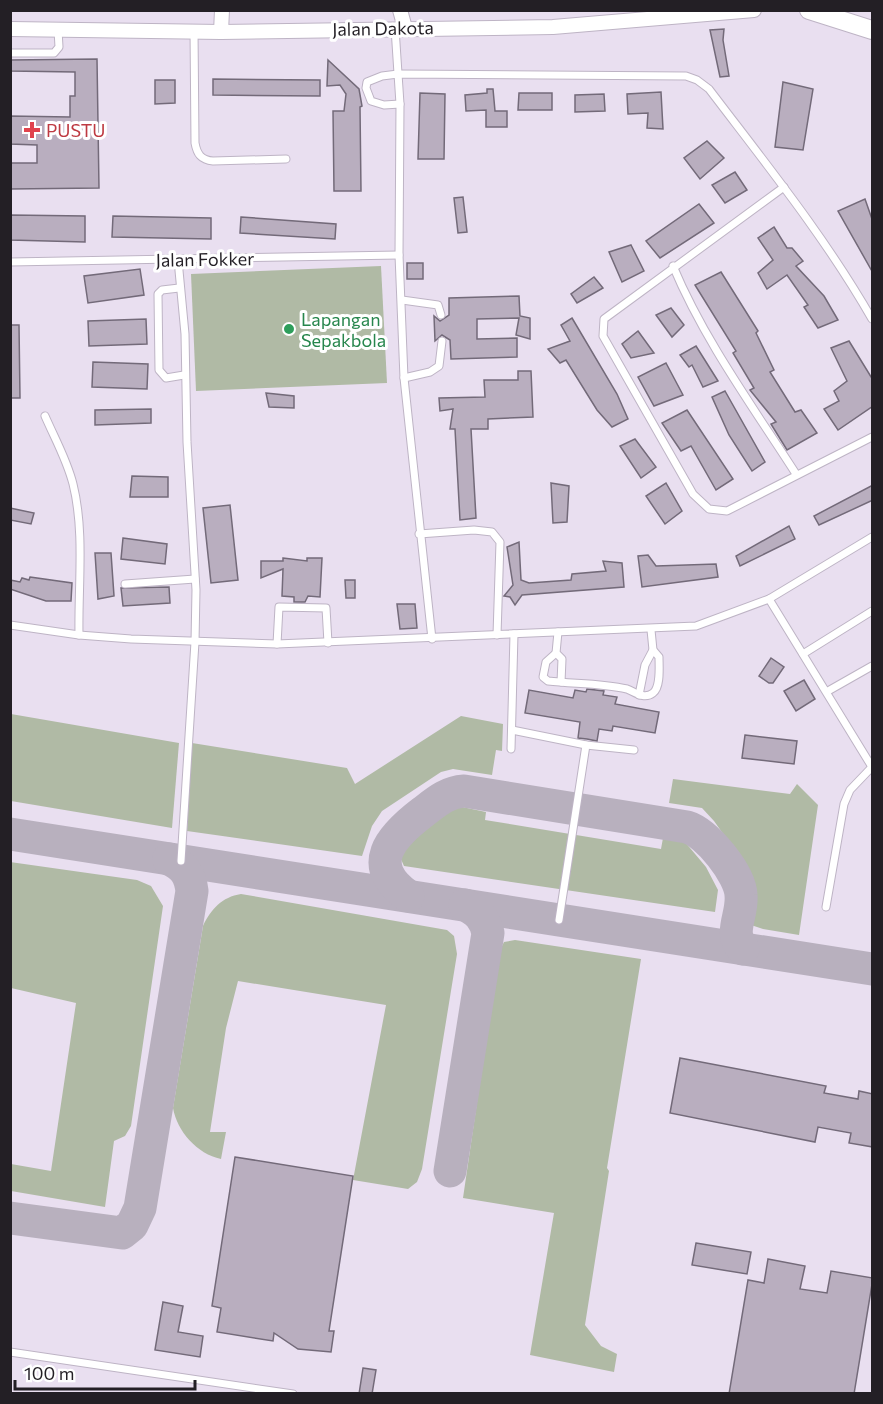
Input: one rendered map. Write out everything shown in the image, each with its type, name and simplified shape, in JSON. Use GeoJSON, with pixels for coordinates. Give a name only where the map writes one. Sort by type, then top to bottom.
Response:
{"type":"FeatureCollection","features":[{"type":"Feature","properties":{"kind":"street"},"geometry":{"type":"LineString","coordinates":[[221,32],[222,10]]}},
{"type":"Feature","properties":{"kind":"street"},"geometry":{"type":"LineString","coordinates":[[400,10],[400,28]]}},
{"type":"Feature","properties":{"kind":"street","name":"Jalan Dakota"},"geometry":{"type":"LineString","coordinates":[[10,29],[221,32],[553,27],[754,10]]}},
{"type":"Feature","properties":{"kind":"street"},"geometry":{"type":"LineString","coordinates":[[810,10],[873,30]]}},
{"type":"Feature","properties":{"kind":"lane"},"geometry":{"type":"LineString","coordinates":[[400,28],[399,255],[404,378],[432,639]]}},
{"type":"Feature","properties":{"kind":"lane"},"geometry":{"type":"LineString","coordinates":[[10,53],[54,53],[59,47],[58,30]]}},
{"type":"Feature","properties":{"kind":"lane"},"geometry":{"type":"LineString","coordinates":[[194,30],[195,143],[199,155],[205,160],[213,161],[286,159]]}},
{"type":"Feature","properties":{"kind":"lane"},"geometry":{"type":"LineString","coordinates":[[400,104],[376,103],[371,100],[366,88],[371,79],[398,74],[686,76],[709,89],[848,276],[873,319]]}},
{"type":"Feature","properties":{"kind":"lane"},"geometry":{"type":"LineString","coordinates":[[784,187],[673,266],[604,319],[603,336],[630,388],[693,494],[709,509],[727,511],[796,474],[873,437]]}},
{"type":"Feature","properties":{"kind":"lane","name":"Jalan Fokker"},"geometry":{"type":"LineString","coordinates":[[10,262],[399,255]]}},
{"type":"Feature","properties":{"kind":"lane"},"geometry":{"type":"LineString","coordinates":[[178,260],[185,334],[184,375],[195,579],[195,642],[181,861]]}},
{"type":"Feature","properties":{"kind":"lane"},"geometry":{"type":"LineString","coordinates":[[673,266],[685,294],[713,342],[796,474]]}},
{"type":"Feature","properties":{"kind":"lane"},"geometry":{"type":"LineString","coordinates":[[179,288],[162,290],[156,300],[159,370],[166,378],[184,375]]}},
{"type":"Feature","properties":{"kind":"lane"},"geometry":{"type":"LineString","coordinates":[[402,300],[438,305],[441,315]]}},
{"type":"Feature","properties":{"kind":"lane"},"geometry":{"type":"LineString","coordinates":[[404,378],[430,372],[439,366],[442,341]]}},
{"type":"Feature","properties":{"kind":"lane"},"geometry":{"type":"LineString","coordinates":[[45,416],[67,465],[81,529],[79,635]]}},
{"type":"Feature","properties":{"kind":"lane"},"geometry":{"type":"LineString","coordinates":[[419,534],[474,530],[492,532],[500,542],[497,635]]}},
{"type":"Feature","properties":{"kind":"lane"},"geometry":{"type":"LineString","coordinates":[[10,625],[79,635],[277,644],[651,630],[696,626],[769,599],[873,537]]}},
{"type":"Feature","properties":{"kind":"lane"},"geometry":{"type":"LineString","coordinates":[[125,584],[195,579]]}},
{"type":"Feature","properties":{"kind":"lane"},"geometry":{"type":"LineString","coordinates":[[769,599],[872,767],[850,789],[844,804],[826,907]]}},
{"type":"Feature","properties":{"kind":"lane"},"geometry":{"type":"LineString","coordinates":[[277,644],[279,607],[326,608],[328,643]]}},
{"type":"Feature","properties":{"kind":"lane"},"geometry":{"type":"LineString","coordinates":[[803,654],[873,612]]}},
{"type":"Feature","properties":{"kind":"lane"},"geometry":{"type":"LineString","coordinates":[[639,695],[645,665],[653,650],[651,630]]}},
{"type":"Feature","properties":{"kind":"lane"},"geometry":{"type":"LineString","coordinates":[[558,632],[556,652],[546,662],[543,677],[548,681],[589,683],[629,690],[639,695],[651,695],[656,691],[659,657],[653,650]]}},
{"type":"Feature","properties":{"kind":"lane"},"geometry":{"type":"LineString","coordinates":[[511,749],[514,634]]}},
{"type":"Feature","properties":{"kind":"lane"},"geometry":{"type":"LineString","coordinates":[[556,652],[562,659],[561,682]]}},
{"type":"Feature","properties":{"kind":"lane"},"geometry":{"type":"LineString","coordinates":[[828,692],[873,666]]}},
{"type":"Feature","properties":{"kind":"lane"},"geometry":{"type":"LineString","coordinates":[[512,730],[586,745],[634,750]]}},
{"type":"Feature","properties":{"kind":"lane"},"geometry":{"type":"LineString","coordinates":[[559,920],[586,745]]}},
{"type":"Feature","properties":{"kind":"lane"},"geometry":{"type":"LineString","coordinates":[[10,1352],[291,1393]]}},
{"type":"Feature","properties":{"kind":"green space","name":"Lapangan Sepakbola"},"geometry":{"type":"Polygon","coordinates":[[[381,266],[387,383],[196,391],[191,274],[381,266]]]}},
{"type":"Feature","properties":{"kind":"green space"},"geometry":{"type":"Polygon","coordinates":[[[11,714],[179,743],[172,828],[11,801],[11,714]]]}},
{"type":"Feature","properties":{"kind":"green space"},"geometry":{"type":"Polygon","coordinates":[[[461,716],[503,724],[502,751],[496,750],[492,775],[453,769],[441,772],[382,811],[372,826],[362,856],[187,831],[192,743],[347,768],[355,784],[461,716]]]}},
{"type":"Feature","properties":{"kind":"green space"},"geometry":{"type":"Polygon","coordinates":[[[673,779],[790,794],[797,784],[818,805],[799,935],[751,925],[754,884],[751,873],[702,808],[669,803],[673,779]]]}},
{"type":"Feature","properties":{"kind":"green space"},"geometry":{"type":"Polygon","coordinates":[[[448,804],[486,812],[485,820],[661,849],[663,838],[685,842],[706,867],[718,890],[715,912],[404,866],[400,857],[405,846],[423,825],[448,804]]]}},
{"type":"Feature","properties":{"kind":"green space"},"geometry":{"type":"Polygon","coordinates":[[[10,862],[137,880],[151,886],[163,906],[131,1126],[125,1136],[114,1141],[105,1207],[11,1191],[11,1164],[51,1171],[76,1003],[11,988],[10,862]]]}},
{"type":"Feature","properties":{"kind":"green space"},"geometry":{"type":"Polygon","coordinates":[[[241,894],[447,930],[454,936],[457,954],[422,1169],[417,1182],[408,1189],[353,1180],[386,1005],[238,981],[226,1028],[210,1132],[226,1132],[221,1159],[196,1147],[179,1125],[173,1108],[203,926],[218,905],[228,898],[241,894]]]}},
{"type":"Feature","properties":{"kind":"green space"},"geometry":{"type":"Polygon","coordinates":[[[515,940],[641,959],[607,1168],[609,1171],[585,1325],[601,1346],[617,1354],[614,1372],[530,1355],[554,1213],[463,1198],[499,952],[504,942],[515,940]]]}},
{"type":"Feature","properties":{"kind":"building"},"geometry":{"type":"Polygon","coordinates":[[[724,29],[723,40],[729,76],[720,77],[710,30],[724,29]]]}},
{"type":"Feature","properties":{"kind":"building","name":"PUSTU"},"geometry":{"type":"Polygon","coordinates":[[[97,59],[99,188],[10,189],[10,163],[37,163],[37,145],[10,144],[10,116],[70,117],[70,96],[75,96],[75,72],[10,71],[10,60],[97,59]]]}},
{"type":"Feature","properties":{"kind":"building"},"geometry":{"type":"Polygon","coordinates":[[[328,60],[359,89],[362,106],[360,107],[361,191],[334,191],[333,111],[344,111],[346,94],[340,85],[327,86],[328,60]]]}},
{"type":"Feature","properties":{"kind":"building"},"geometry":{"type":"Polygon","coordinates":[[[213,79],[320,80],[320,96],[213,95],[213,79]]]}},
{"type":"Feature","properties":{"kind":"building"},"geometry":{"type":"Polygon","coordinates":[[[155,80],[175,80],[175,103],[155,104],[155,80]]]}},
{"type":"Feature","properties":{"kind":"building"},"geometry":{"type":"Polygon","coordinates":[[[783,82],[813,89],[803,150],[775,147],[783,82]]]}},
{"type":"Feature","properties":{"kind":"building"},"geometry":{"type":"Polygon","coordinates":[[[487,89],[493,89],[495,111],[507,111],[507,127],[486,127],[486,110],[466,111],[465,95],[487,93],[487,89]]]}},
{"type":"Feature","properties":{"kind":"building"},"geometry":{"type":"Polygon","coordinates":[[[661,92],[663,129],[647,128],[648,113],[628,114],[627,94],[661,92]]]}},
{"type":"Feature","properties":{"kind":"building"},"geometry":{"type":"Polygon","coordinates":[[[420,93],[445,94],[444,159],[418,159],[420,93]]]}},
{"type":"Feature","properties":{"kind":"building"},"geometry":{"type":"Polygon","coordinates":[[[519,93],[552,93],[552,110],[518,110],[519,93]]]}},
{"type":"Feature","properties":{"kind":"building"},"geometry":{"type":"Polygon","coordinates":[[[604,94],[605,111],[575,112],[575,95],[604,94]]]}},
{"type":"Feature","properties":{"kind":"building"},"geometry":{"type":"Polygon","coordinates":[[[707,141],[724,158],[700,179],[684,158],[707,141]]]}},
{"type":"Feature","properties":{"kind":"building"},"geometry":{"type":"Polygon","coordinates":[[[735,172],[747,190],[725,203],[712,185],[735,172]]]}},
{"type":"Feature","properties":{"kind":"building"},"geometry":{"type":"Polygon","coordinates":[[[463,197],[467,232],[458,233],[454,198],[463,197]]]}},
{"type":"Feature","properties":{"kind":"building"},"geometry":{"type":"Polygon","coordinates":[[[865,199],[873,222],[873,273],[838,211],[865,199]]]}},
{"type":"Feature","properties":{"kind":"building"},"geometry":{"type":"Polygon","coordinates":[[[699,204],[714,223],[660,258],[646,241],[699,204]]]}},
{"type":"Feature","properties":{"kind":"building"},"geometry":{"type":"Polygon","coordinates":[[[10,215],[85,216],[85,242],[10,240],[10,215]]]}},
{"type":"Feature","properties":{"kind":"building"},"geometry":{"type":"Polygon","coordinates":[[[113,216],[211,218],[211,239],[112,237],[113,216]]]}},
{"type":"Feature","properties":{"kind":"building"},"geometry":{"type":"Polygon","coordinates":[[[241,217],[336,224],[335,239],[240,233],[241,217]]]}},
{"type":"Feature","properties":{"kind":"building"},"geometry":{"type":"Polygon","coordinates":[[[774,227],[787,248],[792,248],[803,261],[796,266],[824,296],[838,320],[818,328],[804,307],[808,305],[787,275],[767,289],[758,273],[773,260],[758,238],[774,227]]]}},
{"type":"Feature","properties":{"kind":"building"},"geometry":{"type":"Polygon","coordinates":[[[631,245],[644,271],[622,282],[609,252],[631,245]]]}},
{"type":"Feature","properties":{"kind":"building"},"geometry":{"type":"Polygon","coordinates":[[[407,263],[423,263],[423,279],[407,279],[407,263]]]}},
{"type":"Feature","properties":{"kind":"building"},"geometry":{"type":"Polygon","coordinates":[[[140,269],[144,295],[88,303],[84,276],[140,269]]]}},
{"type":"Feature","properties":{"kind":"building"},"geometry":{"type":"Polygon","coordinates":[[[721,272],[758,331],[756,333],[774,370],[770,372],[795,412],[801,410],[817,433],[787,450],[771,424],[776,422],[750,390],[754,388],[733,353],[736,351],[695,285],[721,272]]]}},
{"type":"Feature","properties":{"kind":"building"},"geometry":{"type":"Polygon","coordinates":[[[594,277],[603,288],[577,303],[571,294],[594,277]]]}},
{"type":"Feature","properties":{"kind":"building"},"geometry":{"type":"Polygon","coordinates":[[[519,296],[520,316],[530,318],[530,339],[516,335],[519,318],[477,319],[477,339],[517,338],[517,357],[451,359],[450,340],[442,335],[435,341],[434,316],[440,321],[449,315],[449,298],[519,296]]]}},
{"type":"Feature","properties":{"kind":"building"},"geometry":{"type":"Polygon","coordinates":[[[671,308],[684,325],[672,337],[656,315],[671,308]]]}},
{"type":"Feature","properties":{"kind":"building"},"geometry":{"type":"Polygon","coordinates":[[[572,318],[617,394],[628,419],[612,427],[597,410],[566,360],[560,363],[548,349],[570,341],[561,325],[572,318]]]}},
{"type":"Feature","properties":{"kind":"building"},"geometry":{"type":"Polygon","coordinates":[[[146,319],[147,344],[89,346],[88,321],[146,319]]]}},
{"type":"Feature","properties":{"kind":"building"},"geometry":{"type":"Polygon","coordinates":[[[10,325],[19,325],[20,398],[10,398],[10,325]]]}},
{"type":"Feature","properties":{"kind":"building"},"geometry":{"type":"Polygon","coordinates":[[[638,331],[654,353],[631,358],[622,344],[638,331]]]}},
{"type":"Feature","properties":{"kind":"building"},"geometry":{"type":"Polygon","coordinates":[[[849,341],[873,380],[873,406],[838,430],[824,409],[839,401],[834,391],[847,381],[831,348],[849,341]]]}},
{"type":"Feature","properties":{"kind":"building"},"geometry":{"type":"Polygon","coordinates":[[[696,346],[718,381],[703,387],[692,365],[689,367],[680,355],[696,346]]]}},
{"type":"Feature","properties":{"kind":"building"},"geometry":{"type":"Polygon","coordinates":[[[93,362],[148,364],[147,389],[92,387],[93,362]]]}},
{"type":"Feature","properties":{"kind":"building"},"geometry":{"type":"Polygon","coordinates":[[[666,363],[683,395],[654,406],[638,377],[666,363]]]}},
{"type":"Feature","properties":{"kind":"building"},"geometry":{"type":"Polygon","coordinates":[[[518,371],[531,371],[533,417],[488,419],[488,429],[471,429],[476,518],[460,520],[455,429],[450,429],[453,409],[440,411],[439,398],[485,397],[484,380],[518,380],[518,371]]]}},
{"type":"Feature","properties":{"kind":"building"},"geometry":{"type":"Polygon","coordinates":[[[725,391],[765,462],[752,471],[729,435],[712,397],[725,391]]]}},
{"type":"Feature","properties":{"kind":"building"},"geometry":{"type":"Polygon","coordinates":[[[266,393],[294,396],[294,408],[269,407],[266,393]]]}},
{"type":"Feature","properties":{"kind":"building"},"geometry":{"type":"Polygon","coordinates":[[[151,409],[151,423],[95,425],[95,410],[151,409]]]}},
{"type":"Feature","properties":{"kind":"building"},"geometry":{"type":"Polygon","coordinates":[[[687,410],[733,479],[716,490],[691,446],[681,451],[662,423],[687,410]]]}},
{"type":"Feature","properties":{"kind":"building"},"geometry":{"type":"Polygon","coordinates":[[[635,439],[656,467],[641,478],[620,446],[635,439]]]}},
{"type":"Feature","properties":{"kind":"building"},"geometry":{"type":"Polygon","coordinates":[[[132,476],[168,477],[168,497],[130,497],[132,476]]]}},
{"type":"Feature","properties":{"kind":"building"},"geometry":{"type":"Polygon","coordinates":[[[551,483],[569,486],[567,522],[553,523],[551,483]]]}},
{"type":"Feature","properties":{"kind":"building"},"geometry":{"type":"Polygon","coordinates":[[[666,483],[682,511],[665,524],[646,496],[666,483]]]}},
{"type":"Feature","properties":{"kind":"building"},"geometry":{"type":"Polygon","coordinates":[[[873,485],[873,500],[819,525],[814,516],[873,485]]]}},
{"type":"Feature","properties":{"kind":"building"},"geometry":{"type":"Polygon","coordinates":[[[230,505],[238,580],[211,583],[203,508],[230,505]]]}},
{"type":"Feature","properties":{"kind":"building"},"geometry":{"type":"Polygon","coordinates":[[[10,508],[34,513],[31,524],[10,520],[10,508]]]}},
{"type":"Feature","properties":{"kind":"building"},"geometry":{"type":"Polygon","coordinates":[[[789,526],[795,539],[740,566],[736,556],[789,526]]]}},
{"type":"Feature","properties":{"kind":"building"},"geometry":{"type":"Polygon","coordinates":[[[123,538],[167,544],[165,564],[121,559],[123,538]]]}},
{"type":"Feature","properties":{"kind":"building"},"geometry":{"type":"Polygon","coordinates":[[[519,542],[521,580],[529,583],[571,580],[572,574],[606,571],[603,561],[622,563],[624,587],[522,595],[515,605],[510,597],[504,596],[513,585],[507,547],[519,542]]]}},
{"type":"Feature","properties":{"kind":"building"},"geometry":{"type":"Polygon","coordinates":[[[95,553],[111,553],[114,596],[98,599],[95,553]]]}},
{"type":"Feature","properties":{"kind":"building"},"geometry":{"type":"Polygon","coordinates":[[[648,555],[656,566],[716,564],[718,577],[642,587],[638,556],[648,555]]]}},
{"type":"Feature","properties":{"kind":"building"},"geometry":{"type":"Polygon","coordinates":[[[283,558],[307,561],[307,558],[322,558],[320,597],[308,596],[305,602],[294,602],[294,597],[282,596],[283,569],[261,578],[261,561],[283,561],[283,558]]]}},
{"type":"Feature","properties":{"kind":"building"},"geometry":{"type":"Polygon","coordinates":[[[30,577],[72,583],[71,601],[46,601],[10,589],[10,580],[20,582],[22,578],[29,580],[30,577]]]}},
{"type":"Feature","properties":{"kind":"building"},"geometry":{"type":"Polygon","coordinates":[[[345,580],[355,580],[355,598],[346,598],[345,580]]]}},
{"type":"Feature","properties":{"kind":"building"},"geometry":{"type":"Polygon","coordinates":[[[169,587],[170,603],[123,606],[121,588],[169,587]]]}},
{"type":"Feature","properties":{"kind":"building"},"geometry":{"type":"Polygon","coordinates":[[[397,604],[415,604],[417,628],[400,629],[397,604]]]}},
{"type":"Feature","properties":{"kind":"building"},"geometry":{"type":"Polygon","coordinates":[[[771,658],[784,667],[773,683],[769,683],[759,676],[771,658]]]}},
{"type":"Feature","properties":{"kind":"building"},"geometry":{"type":"Polygon","coordinates":[[[804,680],[815,699],[796,711],[784,691],[804,680]]]}},
{"type":"Feature","properties":{"kind":"building"},"geometry":{"type":"Polygon","coordinates":[[[587,689],[604,691],[603,695],[617,697],[615,704],[659,712],[655,733],[613,726],[612,731],[599,729],[597,741],[578,738],[580,722],[525,713],[529,690],[573,698],[575,690],[586,692],[587,689]]]}},
{"type":"Feature","properties":{"kind":"building"},"geometry":{"type":"Polygon","coordinates":[[[745,735],[797,741],[794,764],[742,758],[745,735]]]}},
{"type":"Feature","properties":{"kind":"building"},"geometry":{"type":"Polygon","coordinates":[[[680,1058],[826,1086],[824,1093],[858,1099],[859,1091],[873,1094],[873,1147],[849,1143],[851,1133],[818,1127],[815,1142],[670,1113],[680,1058]]]}},
{"type":"Feature","properties":{"kind":"building"},"geometry":{"type":"Polygon","coordinates":[[[235,1157],[353,1176],[329,1331],[334,1331],[331,1352],[298,1349],[274,1333],[273,1341],[217,1332],[221,1308],[212,1306],[235,1157]]]}},
{"type":"Feature","properties":{"kind":"building"},"geometry":{"type":"Polygon","coordinates":[[[696,1243],[751,1252],[747,1274],[692,1265],[696,1243]]]}},
{"type":"Feature","properties":{"kind":"building"},"geometry":{"type":"Polygon","coordinates":[[[768,1259],[805,1266],[800,1289],[827,1293],[831,1271],[873,1278],[854,1394],[729,1394],[748,1280],[764,1283],[768,1259]]]}},
{"type":"Feature","properties":{"kind":"building"},"geometry":{"type":"Polygon","coordinates":[[[163,1302],[183,1306],[178,1332],[203,1336],[200,1357],[155,1350],[163,1302]]]}},
{"type":"Feature","properties":{"kind":"building"},"geometry":{"type":"Polygon","coordinates":[[[363,1368],[376,1370],[372,1394],[359,1394],[363,1368]]]}},
{"type":"Feature","properties":{"kind":"taxiway"},"geometry":{"type":"LineString","coordinates":[[408,896],[395,885],[388,873],[385,862],[392,841],[437,801],[452,793],[464,791],[687,827],[695,831],[713,846],[735,876],[741,895],[736,930],[743,949]]}},
{"type":"Feature","properties":{"kind":"taxiway"},"geometry":{"type":"LineString","coordinates":[[10,834],[872,969]]}},
{"type":"Feature","properties":{"kind":"taxiway"},"geometry":{"type":"LineString","coordinates":[[10,1218],[122,1233],[132,1225],[140,1208],[192,891],[185,871],[169,859]]}},
{"type":"Feature","properties":{"kind":"taxiway"},"geometry":{"type":"LineString","coordinates":[[450,1171],[488,933],[480,916],[465,905]]}},
{"type":"Feature","properties":{"kind":"place","name":"PUSTU"},"geometry":{"type":"Point","coordinates":[32,130]}},
{"type":"Feature","properties":{"kind":"place","name":"Lapangan Sepakbola"},"geometry":{"type":"Point","coordinates":[289,329]}}]}
